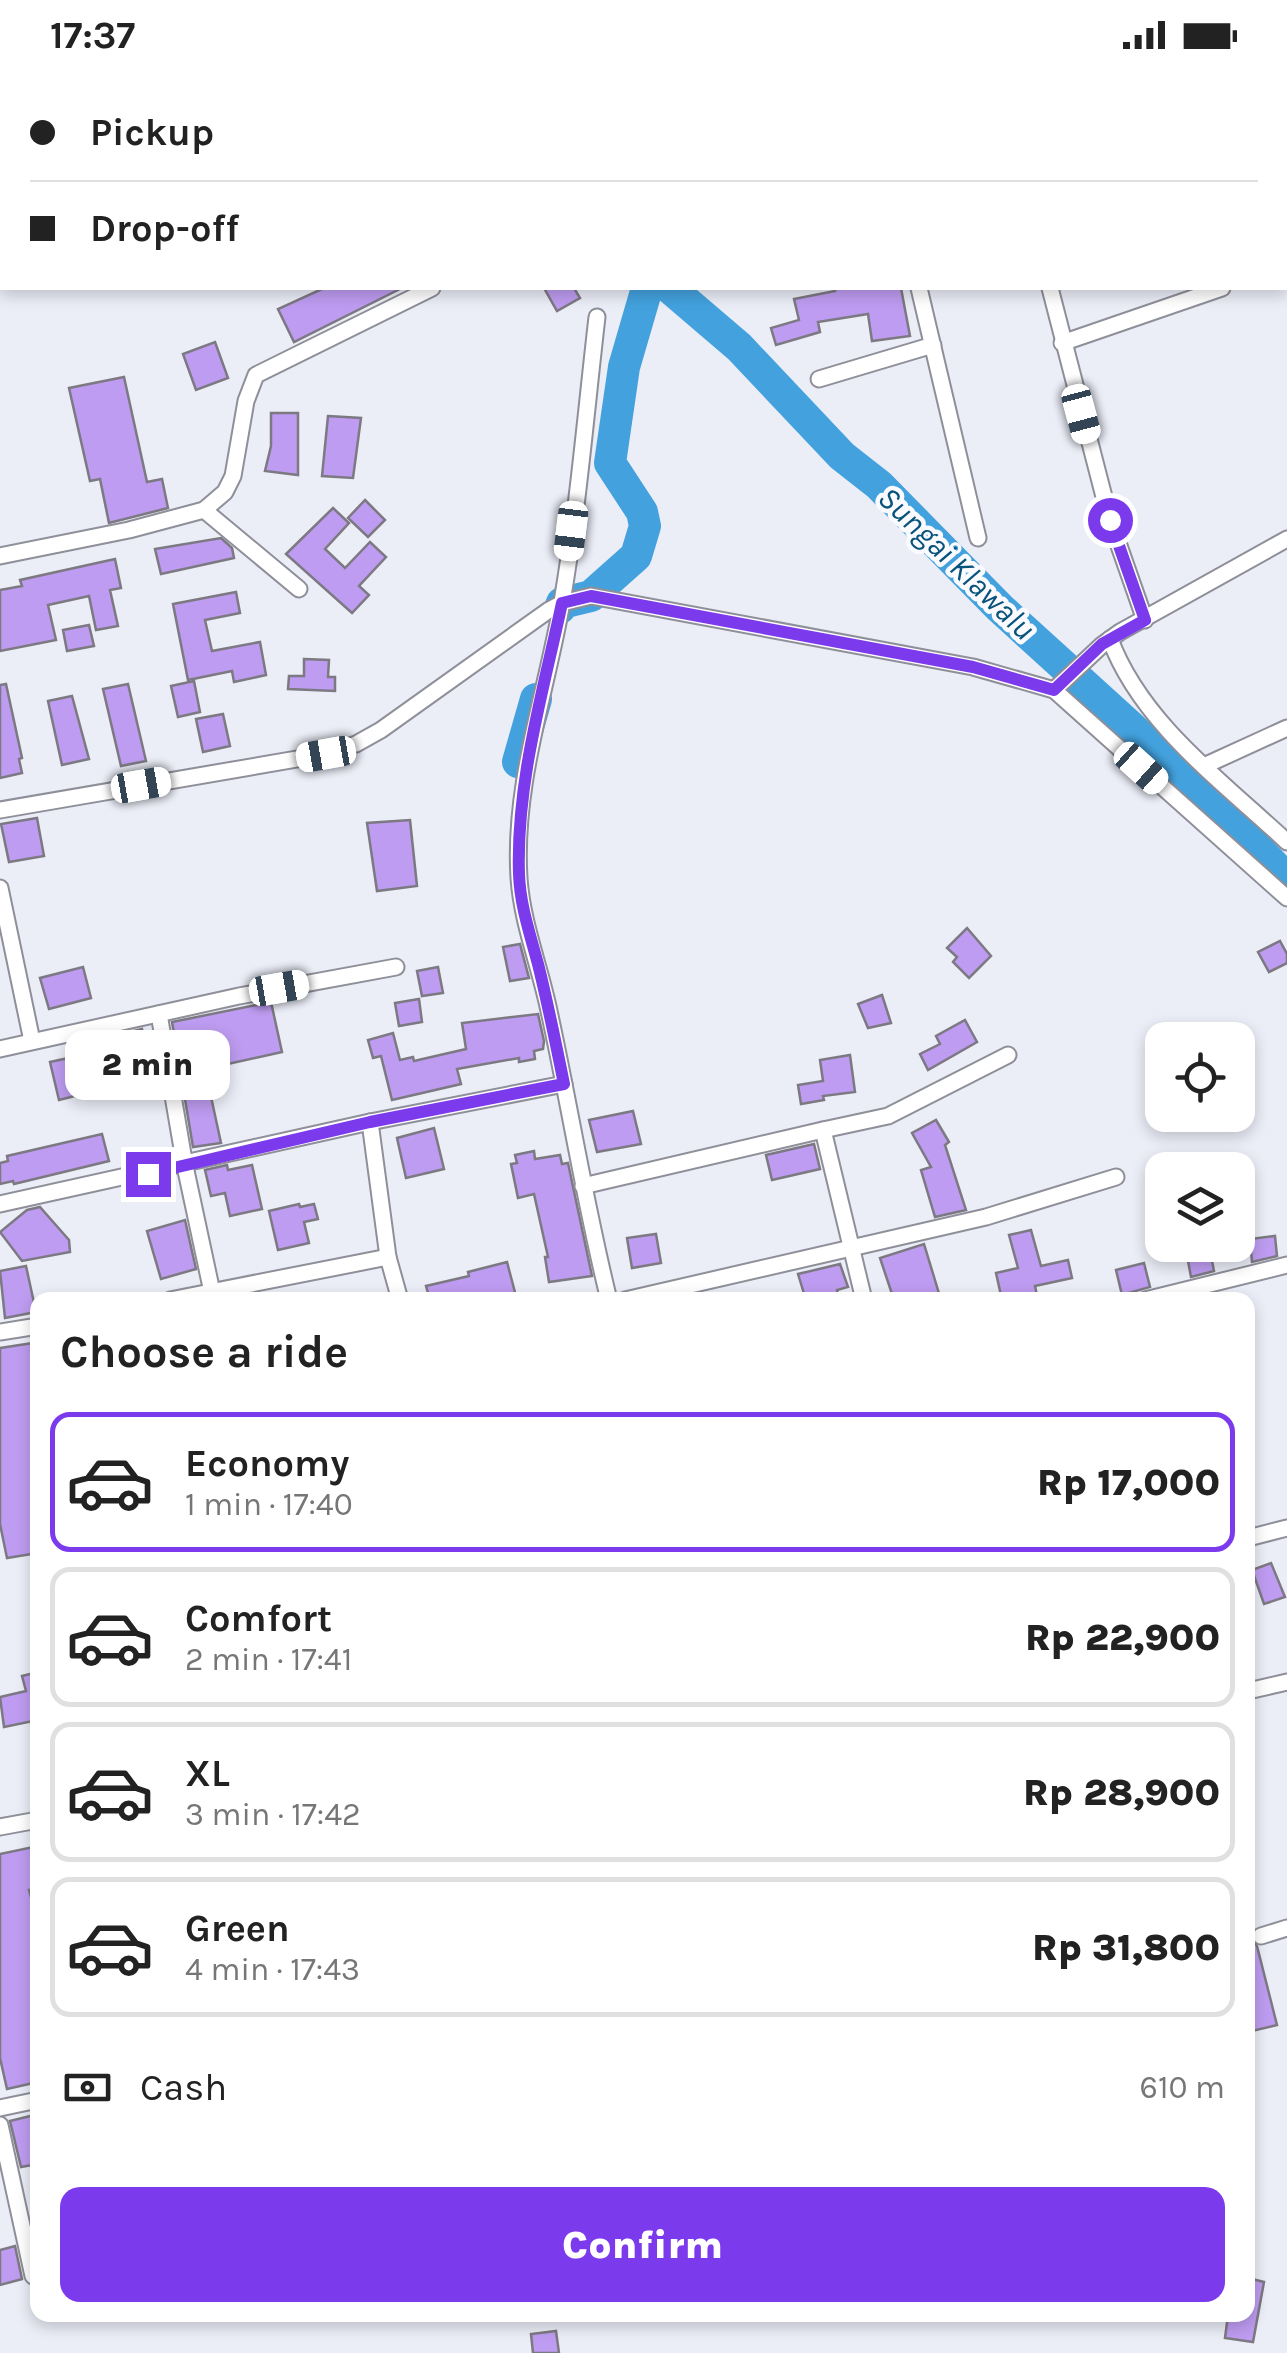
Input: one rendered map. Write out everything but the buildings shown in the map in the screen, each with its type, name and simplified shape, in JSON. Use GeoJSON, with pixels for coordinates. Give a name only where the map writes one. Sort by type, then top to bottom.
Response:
{"type":"FeatureCollection","features":[{"type":"Feature","properties":{"kind":"street"},"geometry":{"type":"LineString","coordinates":[[0,556],[129,530],[204,510],[225,492],[232,476],[246,401],[256,375],[428,290]]}},
{"type":"Feature","properties":{"kind":"street"},"geometry":{"type":"LineString","coordinates":[[920,290],[978,538]]}},
{"type":"Feature","properties":{"kind":"street"},"geometry":{"type":"LineString","coordinates":[[1050,290],[1110,520],[1145,620]]}},
{"type":"Feature","properties":{"kind":"street"},"geometry":{"type":"LineString","coordinates":[[1062,342],[1216,290]]}},
{"type":"Feature","properties":{"kind":"street"},"geometry":{"type":"LineString","coordinates":[[597,317],[562,603],[526,776],[519,877],[607,1292]]}},
{"type":"Feature","properties":{"kind":"street"},"geometry":{"type":"LineString","coordinates":[[819,379],[933,346]]}},
{"type":"Feature","properties":{"kind":"street"},"geometry":{"type":"LineString","coordinates":[[204,510],[299,589]]}},
{"type":"Feature","properties":{"kind":"street"},"geometry":{"type":"LineString","coordinates":[[1054,690],[1110,639],[1287,539]]}},
{"type":"Feature","properties":{"kind":"street"},"geometry":{"type":"LineString","coordinates":[[0,810],[326,754],[356,744],[562,603],[591,596],[973,667],[1054,690],[1287,898]]}},
{"type":"Feature","properties":{"kind":"street"},"geometry":{"type":"LineString","coordinates":[[1110,639],[1121,668],[1141,698],[1287,842]]}},
{"type":"Feature","properties":{"kind":"street"},"geometry":{"type":"LineString","coordinates":[[1206,766],[1287,728]]}},
{"type":"Feature","properties":{"kind":"street"},"geometry":{"type":"LineString","coordinates":[[0,888],[32,1041]]}},
{"type":"Feature","properties":{"kind":"street"},"geometry":{"type":"LineString","coordinates":[[0,1049],[240,996],[396,967]]}},
{"type":"Feature","properties":{"kind":"street"},"geometry":{"type":"LineString","coordinates":[[159,1014],[212,1292],[388,1257]]}},
{"type":"Feature","properties":{"kind":"street"},"geometry":{"type":"LineString","coordinates":[[583,1186],[888,1116],[1008,1055]]}},
{"type":"Feature","properties":{"kind":"street"},"geometry":{"type":"LineString","coordinates":[[0,1204],[370,1122],[564,1084]]}},
{"type":"Feature","properties":{"kind":"street"},"geometry":{"type":"LineString","coordinates":[[370,1122],[388,1257],[398,1292]]}},
{"type":"Feature","properties":{"kind":"street"},"geometry":{"type":"LineString","coordinates":[[823,1130],[862,1292]]}},
{"type":"Feature","properties":{"kind":"street"},"geometry":{"type":"LineString","coordinates":[[662,1292],[986,1217],[1116,1177]]}},
{"type":"Feature","properties":{"kind":"street"},"geometry":{"type":"LineString","coordinates":[[1177,1292],[1287,1265]]}},
{"type":"Feature","properties":{"kind":"street"},"geometry":{"type":"LineString","coordinates":[[0,1332],[30,1327]]}},
{"type":"Feature","properties":{"kind":"street"},"geometry":{"type":"LineString","coordinates":[[1255,1536],[1287,1528]]}},
{"type":"Feature","properties":{"kind":"street"},"geometry":{"type":"LineString","coordinates":[[1255,1689],[1287,1682]]}},
{"type":"Feature","properties":{"kind":"street"},"geometry":{"type":"LineString","coordinates":[[0,1827],[30,1821]]}},
{"type":"Feature","properties":{"kind":"street"},"geometry":{"type":"LineString","coordinates":[[1260,1936],[1287,1928]]}},
{"type":"Feature","properties":{"kind":"street"},"geometry":{"type":"LineString","coordinates":[[0,2108],[30,2102]]}},
{"type":"Feature","properties":{"kind":"street"},"geometry":{"type":"LineString","coordinates":[[0,2125],[30,2258]]}},
{"type":"Feature","properties":{"kind":"waterway"},"geometry":{"type":"LineString","coordinates":[[560,608],[562,603],[591,596],[636,556],[645,526],[642,512],[610,463],[624,367],[646,290]]}},
{"type":"Feature","properties":{"kind":"waterway","name":"Sungai Klawalu"},"geometry":{"type":"LineString","coordinates":[[672,290],[739,347],[842,456],[879,485],[1000,608],[1207,796],[1287,879]]}},
{"type":"Feature","properties":{"kind":"waterway"},"geometry":{"type":"LineString","coordinates":[[518,762],[536,699]]}},
{"type":"Feature","properties":{"kind":"route"},"geometry":{"type":"LineString","coordinates":[[148,1174],[370,1122],[564,1084],[519,877],[526,776],[562,603],[591,596],[973,667],[1054,690],[1102,644],[1145,620],[1110,520]]}}]}
